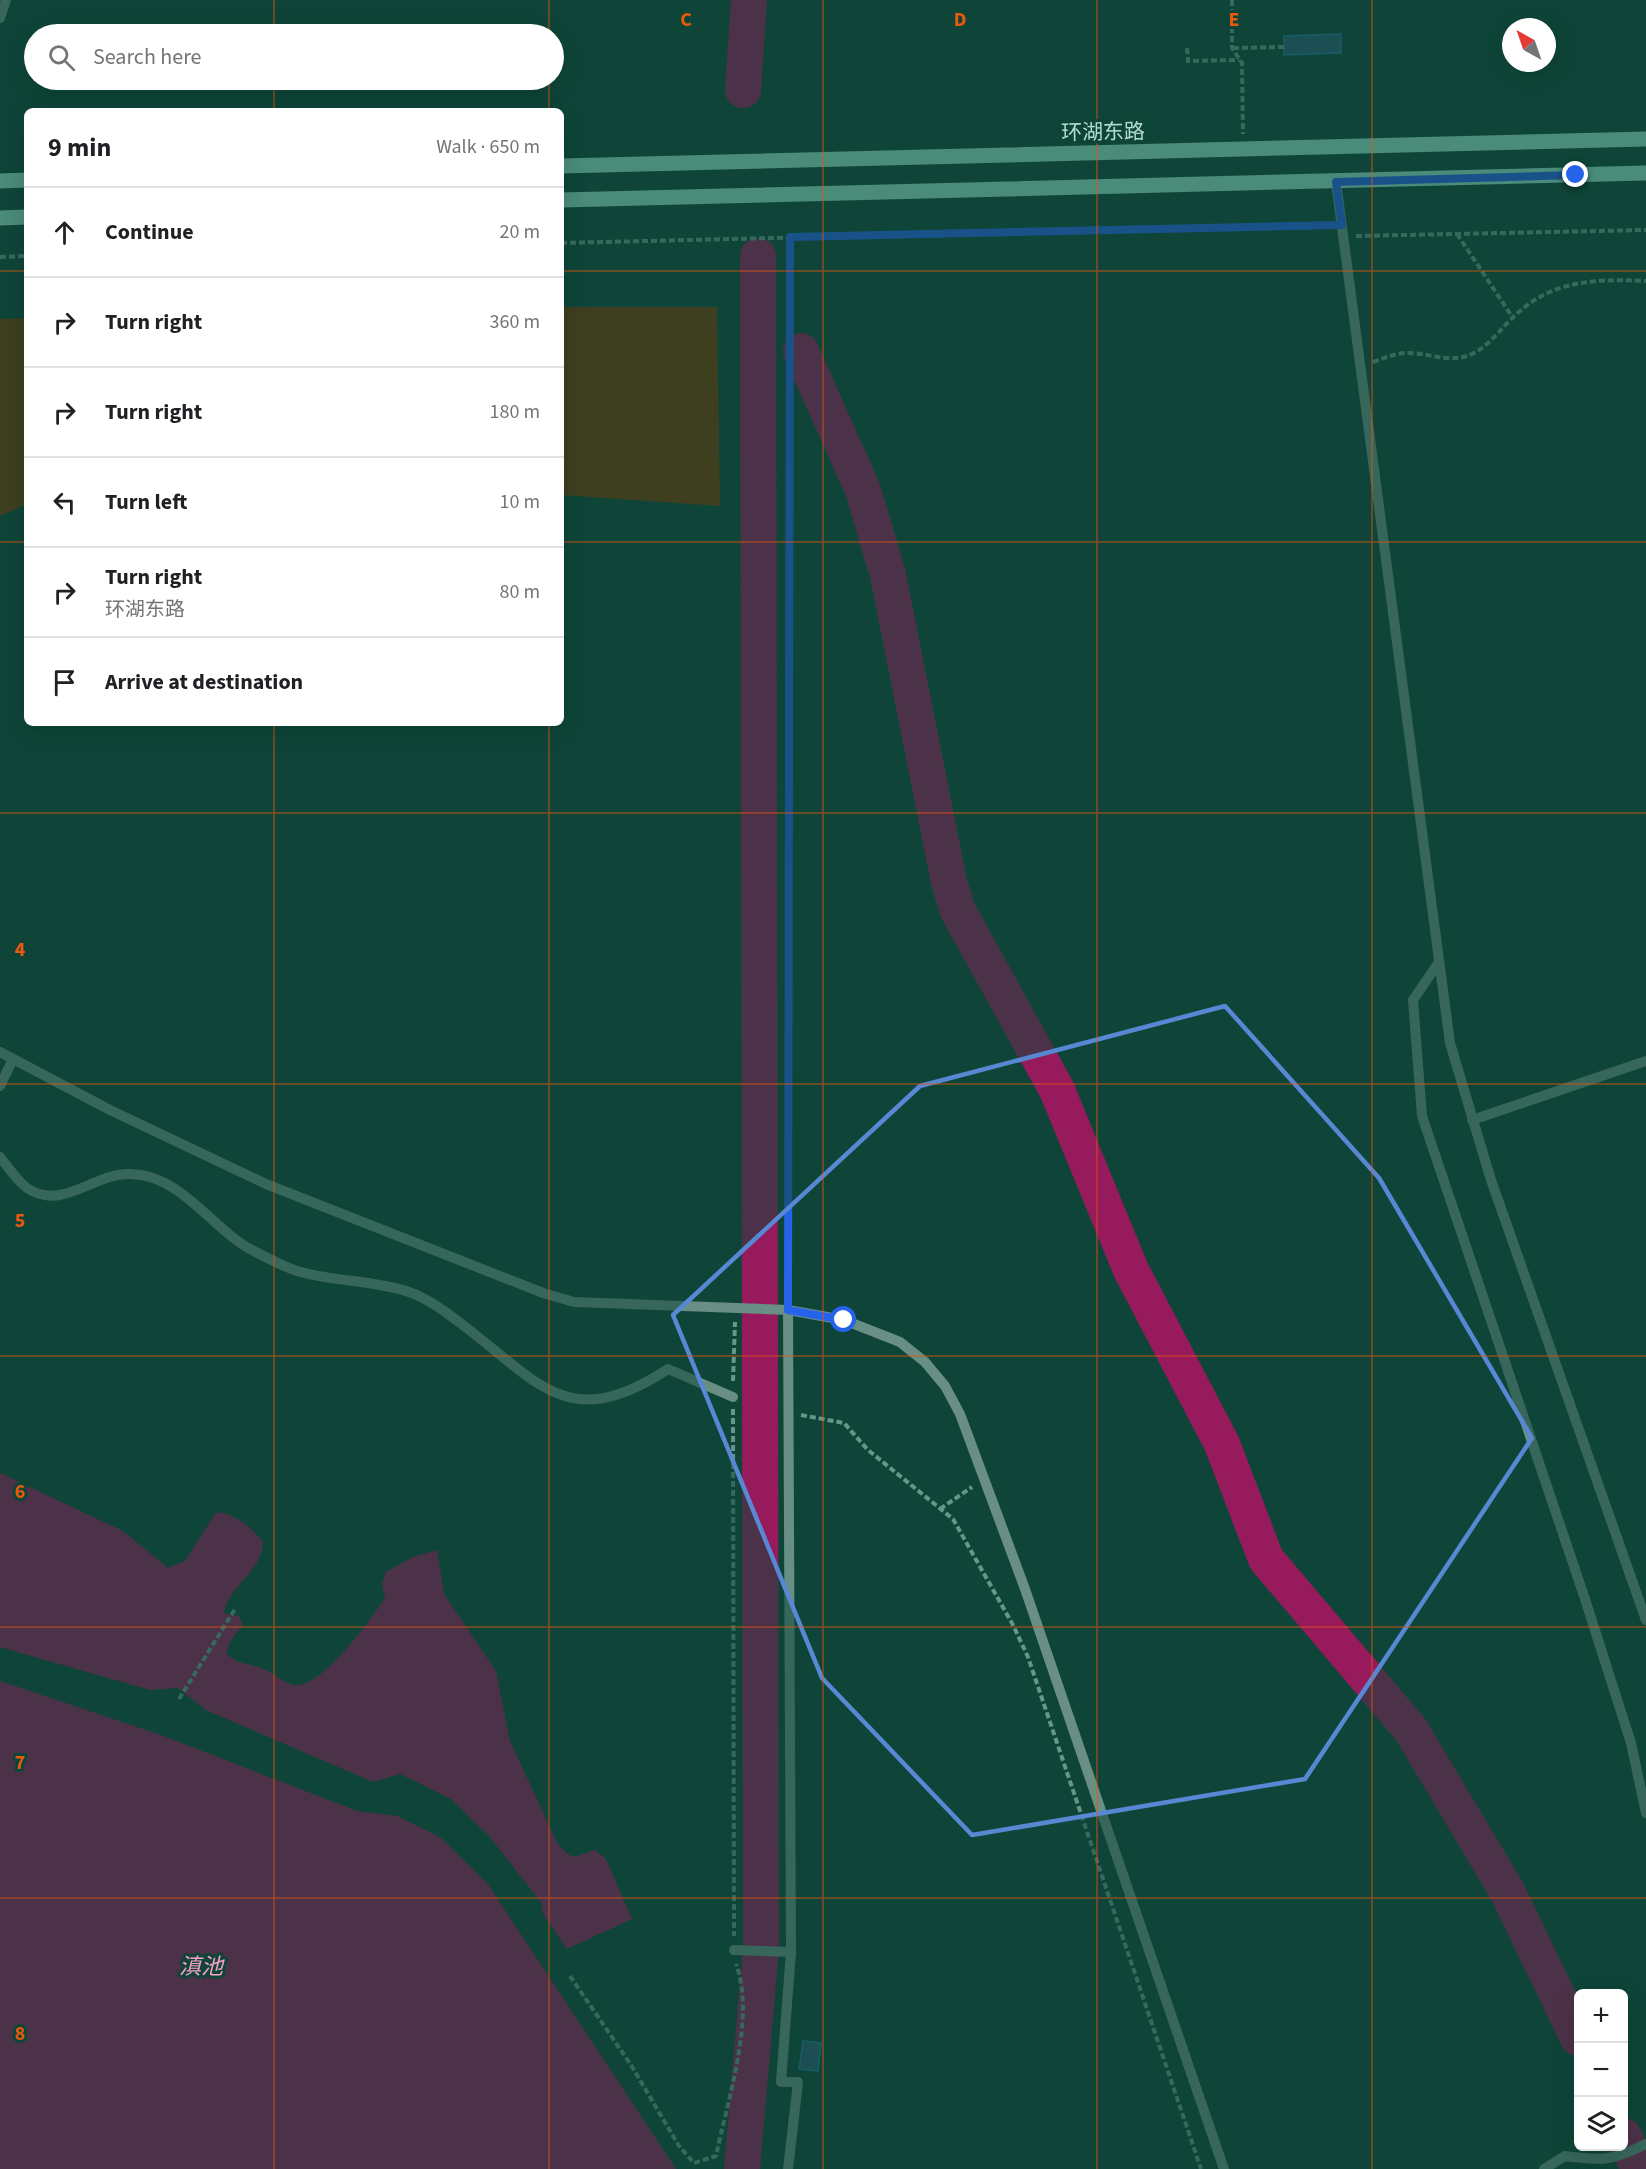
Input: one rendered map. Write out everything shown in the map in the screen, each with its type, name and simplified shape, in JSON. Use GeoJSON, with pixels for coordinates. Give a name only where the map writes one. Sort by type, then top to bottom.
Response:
{"type":"FeatureCollection","features":[{"type":"Feature","properties":{"kind":"main road","name":"环湖东路"},"geometry":{"type":"LineString","coordinates":[[564,166],[1646,139]]}},
{"type":"Feature","properties":{"kind":"main road"},"geometry":{"type":"LineString","coordinates":[[564,200],[1646,173]]}},
{"type":"Feature","properties":{"kind":"main road"},"geometry":{"type":"LineString","coordinates":[[0,181],[24,180]]}},
{"type":"Feature","properties":{"kind":"main road"},"geometry":{"type":"LineString","coordinates":[[0,218],[24,217]]}},
{"type":"Feature","properties":{"kind":"street"},"geometry":{"type":"LineString","coordinates":[[0,18],[6,0]]}},
{"type":"Feature","properties":{"kind":"street"},"geometry":{"type":"LineString","coordinates":[[1336,182],[1450,1043],[1472,1120],[1646,1620]]}},
{"type":"Feature","properties":{"kind":"street"},"geometry":{"type":"LineString","coordinates":[[1439,962],[1413,1000],[1422,1116],[1585,1599],[1631,1743],[1646,1813]]}},
{"type":"Feature","properties":{"kind":"street"},"geometry":{"type":"LineString","coordinates":[[0,1052],[110,1110],[266,1184],[543,1293],[574,1302],[788,1310],[844,1320],[875,1330],[900,1342],[925,1362],[945,1386],[960,1414],[1029,1600],[1224,2169]]}},
{"type":"Feature","properties":{"kind":"street"},"geometry":{"type":"LineString","coordinates":[[0,1086],[13,1059]]}},
{"type":"Feature","properties":{"kind":"street"},"geometry":{"type":"LineString","coordinates":[[1472,1120],[1646,1060]]}},
{"type":"Feature","properties":{"kind":"street"},"geometry":{"type":"LineString","coordinates":[[0,1157],[26,1187],[41,1195],[63,1196],[104,1178],[131,1174],[159,1181],[185,1197],[248,1248],[271,1260],[298,1272],[380,1284],[421,1298],[448,1314],[538,1384],[558,1394],[581,1400],[610,1398],[639,1388],[668,1369],[733,1397]]}},
{"type":"Feature","properties":{"kind":"street"},"geometry":{"type":"LineString","coordinates":[[788,1310],[787,1952],[781,2082],[798,2082],[788,2169]]}},
{"type":"Feature","properties":{"kind":"street"},"geometry":{"type":"LineString","coordinates":[[734,1950],[787,1952]]}},
{"type":"Feature","properties":{"kind":"street"},"geometry":{"type":"LineString","coordinates":[[1544,2169],[1565,2156],[1592,2161],[1621,2156],[1644,2145]]}},
{"type":"Feature","properties":{"kind":"path"},"geometry":{"type":"LineString","coordinates":[[1232,0],[1232,48],[1240,60],[1243,150]]}},
{"type":"Feature","properties":{"kind":"path"},"geometry":{"type":"LineString","coordinates":[[1232,48],[1284,46]]}},
{"type":"Feature","properties":{"kind":"path"},"geometry":{"type":"LineString","coordinates":[[1188,48],[1188,61],[1240,60]]}},
{"type":"Feature","properties":{"kind":"path"},"geometry":{"type":"LineString","coordinates":[[564,243],[790,237],[1343,231],[1457,234],[1646,230]]}},
{"type":"Feature","properties":{"kind":"path"},"geometry":{"type":"LineString","coordinates":[[1457,234],[1513,318]]}},
{"type":"Feature","properties":{"kind":"path"},"geometry":{"type":"LineString","coordinates":[[788,1310],[790,237]]}},
{"type":"Feature","properties":{"kind":"path"},"geometry":{"type":"LineString","coordinates":[[0,257],[24,256]]}},
{"type":"Feature","properties":{"kind":"path"},"geometry":{"type":"LineString","coordinates":[[1361,367],[1393,354],[1409,353],[1448,359],[1471,354],[1491,340],[1513,318],[1540,297],[1575,283],[1613,279],[1646,281]]}},
{"type":"Feature","properties":{"kind":"path"},"geometry":{"type":"LineString","coordinates":[[570,1976],[631,2065],[679,2146],[694,2163],[716,2156],[741,2036],[741,1975],[736,1966],[734,1950],[733,1397],[737,1308]]}},
{"type":"Feature","properties":{"kind":"path"},"geometry":{"type":"LineString","coordinates":[[789,1412],[844,1423],[868,1450],[953,1519],[1013,1625],[1028,1657],[1201,2169]]}},
{"type":"Feature","properties":{"kind":"path"},"geometry":{"type":"LineString","coordinates":[[940,1509],[965,1490],[985,1482]]}},
{"type":"Feature","properties":{"kind":"path"},"geometry":{"type":"LineString","coordinates":[[178,1699],[235,1609]]}},
{"type":"Feature","properties":{"kind":"highlighted area"},"geometry":{"type":"Polygon","coordinates":[[[1225,1006],[1379,1178],[1532,1438],[1305,1779],[972,1835],[822,1678],[673,1315],[920,1086],[1225,1006]]]}},
{"type":"Feature","properties":{"kind":"shaded area"},"geometry":{"type":"Polygon","coordinates":[[[564,307],[717,307],[720,506],[564,495],[564,307]]]}},
{"type":"Feature","properties":{"kind":"shaded area"},"geometry":{"type":"Polygon","coordinates":[[[24,318],[24,505],[0,516],[0,319],[24,318]]]}},
{"type":"Feature","properties":{"kind":"water"},"geometry":{"type":"Polygon","coordinates":[[[0,1473],[123,1531],[168,1568],[185,1561],[215,1514],[221,1512],[245,1524],[263,1542],[257,1562],[227,1603],[224,1613],[239,1616],[243,1625],[231,1640],[226,1653],[235,1660],[264,1669],[293,1685],[304,1684],[317,1677],[344,1652],[385,1598],[382,1583],[386,1572],[413,1557],[437,1550],[444,1594],[496,1671],[510,1741],[557,1842],[566,1853],[574,1857],[595,1850],[606,1859],[632,1919],[567,1949],[543,1914],[541,1902],[488,1835],[451,1799],[400,1774],[373,1782],[206,1710],[178,1688],[150,1690],[0,1647],[0,1473]]]}},
{"type":"Feature","properties":{"kind":"water","name":"滇池"},"geometry":{"type":"Polygon","coordinates":[[[0,1681],[161,1735],[357,1811],[397,1816],[440,1837],[487,1883],[676,2169],[0,2169],[0,1681]]]}},
{"type":"Feature","properties":{"kind":"building"},"geometry":{"type":"Polygon","coordinates":[[[1341,34],[1341,53],[1284,55],[1284,36],[1341,34]]]}},
{"type":"Feature","properties":{"kind":"building"},"geometry":{"type":"Polygon","coordinates":[[[803,2041],[821,2043],[818,2071],[799,2069],[803,2041]]]}},
{"type":"Feature","properties":{"kind":"waterway"},"geometry":{"type":"LineString","coordinates":[[743,90],[749,0]]}},
{"type":"Feature","properties":{"kind":"waterway"},"geometry":{"type":"LineString","coordinates":[[742,2169],[761,1948],[758,256]]}},
{"type":"Feature","properties":{"kind":"waterway"},"geometry":{"type":"LineString","coordinates":[[801,351],[863,490],[888,575],[949,882],[958,911],[1057,1090],[1131,1270],[1222,1444],[1266,1559],[1411,1730],[1507,1891],[1574,2030]]}},
{"type":"Feature","properties":{"kind":"waterway"},"geometry":{"type":"LineString","coordinates":[[1628,2145],[1639,2169]]}},
{"type":"Feature","properties":{"kind":"route"},"geometry":{"type":"LineString","coordinates":[[844,1320],[788,1310],[790,237],[1342,225],[1336,182],[1576,175]]}}]}
